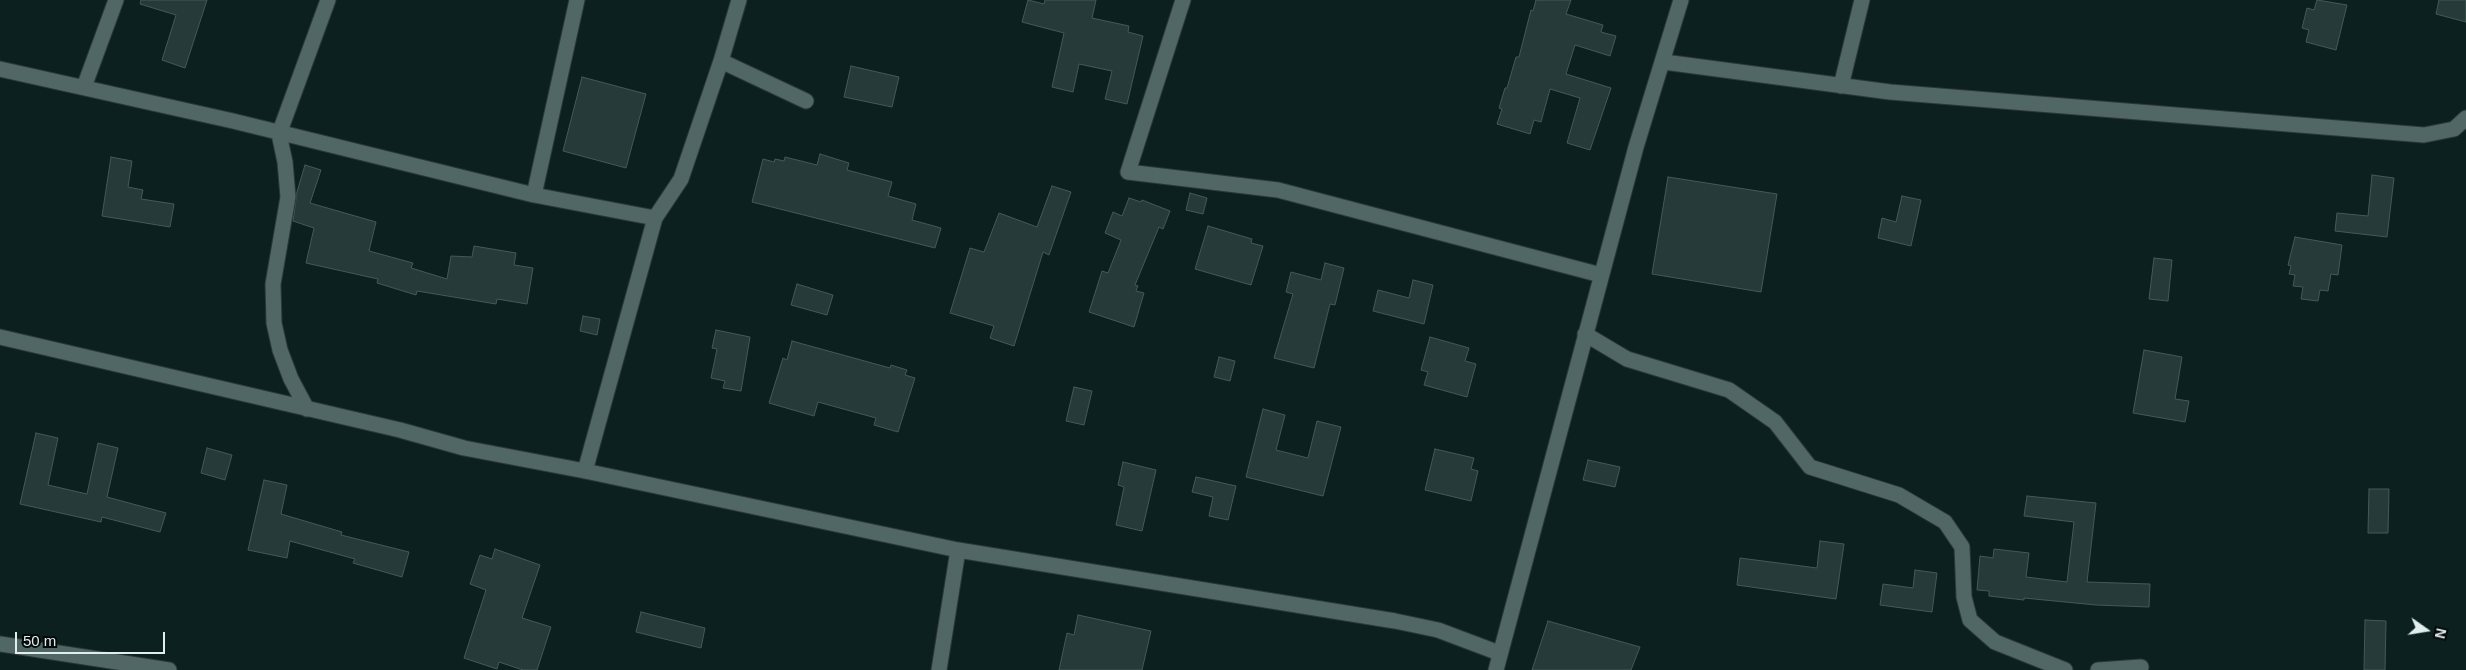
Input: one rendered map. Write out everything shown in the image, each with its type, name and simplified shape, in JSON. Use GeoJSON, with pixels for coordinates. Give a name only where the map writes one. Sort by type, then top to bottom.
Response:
{"type":"FeatureCollection","features":[{"type":"Feature","properties":{"kind":"street"},"geometry":{"type":"LineString","coordinates":[[84,87],[116,0]]}},
{"type":"Feature","properties":{"kind":"street"},"geometry":{"type":"LineString","coordinates":[[308,409],[291,379],[280,350],[274,323],[273,284],[288,198],[285,162],[279,134],[328,0]]}},
{"type":"Feature","properties":{"kind":"street"},"geometry":{"type":"LineString","coordinates":[[534,195],[577,0]]}},
{"type":"Feature","properties":{"kind":"street"},"geometry":{"type":"LineString","coordinates":[[585,471],[655,218],[680,178],[721,61],[739,0]]}},
{"type":"Feature","properties":{"kind":"street"},"geometry":{"type":"LineString","coordinates":[[1183,0],[1128,172],[1278,190],[1602,275]]}},
{"type":"Feature","properties":{"kind":"street"},"geometry":{"type":"LineString","coordinates":[[1496,670],[1585,334],[1647,111],[1664,62],[1681,0]]}},
{"type":"Feature","properties":{"kind":"street"},"geometry":{"type":"LineString","coordinates":[[1841,86],[1862,0]]}},
{"type":"Feature","properties":{"kind":"street"},"geometry":{"type":"LineString","coordinates":[[721,61],[806,101]]}},
{"type":"Feature","properties":{"kind":"street"},"geometry":{"type":"LineString","coordinates":[[1664,62],[1900,93],[2424,134],[2454,129],[2466,118]]}},
{"type":"Feature","properties":{"kind":"street"},"geometry":{"type":"LineString","coordinates":[[0,69],[232,121],[534,195],[655,218]]}},
{"type":"Feature","properties":{"kind":"street"},"geometry":{"type":"LineString","coordinates":[[1585,334],[1627,359],[1729,390],[1775,422],[1810,467],[1899,495],[1945,522],[1962,547],[1964,598],[1970,620],[1995,642],[2065,670]]}},
{"type":"Feature","properties":{"kind":"street"},"geometry":{"type":"LineString","coordinates":[[0,337],[400,430],[464,448],[585,471],[958,550],[1404,623],[1438,630],[1499,653]]}},
{"type":"Feature","properties":{"kind":"street"},"geometry":{"type":"LineString","coordinates":[[939,670],[958,550]]}},
{"type":"Feature","properties":{"kind":"street"},"geometry":{"type":"LineString","coordinates":[[0,644],[170,670]]}},
{"type":"Feature","properties":{"kind":"street"},"geometry":{"type":"LineString","coordinates":[[2098,670],[2141,667]]}},
{"type":"Feature","properties":{"kind":"building"},"geometry":{"type":"Polygon","coordinates":[[[141,0],[207,0],[185,68],[162,60],[176,15],[140,4],[141,0]]]}},
{"type":"Feature","properties":{"kind":"building"},"geometry":{"type":"Polygon","coordinates":[[[1028,0],[1044,4],[1045,0],[1096,0],[1092,18],[1129,26],[1128,32],[1143,36],[1127,104],[1105,99],[1112,71],[1079,64],[1073,92],[1052,87],[1064,33],[1022,22],[1028,0]]]}},
{"type":"Feature","properties":{"kind":"building"},"geometry":{"type":"Polygon","coordinates":[[[1536,0],[1571,0],[1566,14],[1603,25],[1601,32],[1616,36],[1610,56],[1575,45],[1566,74],[1611,88],[1590,150],[1567,143],[1580,98],[1550,89],[1541,122],[1534,120],[1530,134],[1497,124],[1502,109],[1499,108],[1505,88],[1507,88],[1516,57],[1519,57],[1531,10],[1533,11],[1536,0]]]}},
{"type":"Feature","properties":{"kind":"building"},"geometry":{"type":"Polygon","coordinates":[[[2317,0],[2347,5],[2336,50],[2306,42],[2309,30],[2302,28],[2307,8],[2314,10],[2317,0]]]}},
{"type":"Feature","properties":{"kind":"building"},"geometry":{"type":"Polygon","coordinates":[[[2439,0],[2466,0],[2466,22],[2436,14],[2439,0]]]}},
{"type":"Feature","properties":{"kind":"building"},"geometry":{"type":"Polygon","coordinates":[[[851,66],[899,77],[892,107],[844,97],[851,66]]]}},
{"type":"Feature","properties":{"kind":"building"},"geometry":{"type":"Polygon","coordinates":[[[582,77],[646,94],[626,168],[563,151],[582,77]]]}},
{"type":"Feature","properties":{"kind":"building"},"geometry":{"type":"Polygon","coordinates":[[[820,154],[849,163],[847,170],[892,182],[888,196],[916,204],[912,220],[941,228],[935,248],[752,202],[763,159],[774,162],[775,159],[784,161],[785,157],[817,165],[820,154]]]}},
{"type":"Feature","properties":{"kind":"building"},"geometry":{"type":"Polygon","coordinates":[[[111,157],[132,161],[128,187],[143,190],[141,199],[174,204],[170,227],[102,216],[111,157]]]}},
{"type":"Feature","properties":{"kind":"building"},"geometry":{"type":"Polygon","coordinates":[[[305,165],[321,170],[310,203],[376,222],[369,251],[413,263],[411,268],[447,279],[451,256],[472,257],[474,246],[516,253],[514,265],[533,268],[527,304],[497,299],[496,304],[417,291],[416,295],[377,283],[378,279],[306,263],[314,228],[293,221],[297,192],[305,165]]]}},
{"type":"Feature","properties":{"kind":"building"},"geometry":{"type":"Polygon","coordinates":[[[2372,175],[2394,178],[2387,237],[2335,231],[2337,213],[2368,216],[2372,175]]]}},
{"type":"Feature","properties":{"kind":"building"},"geometry":{"type":"Polygon","coordinates":[[[1668,177],[1777,194],[1761,292],[1652,274],[1668,177]]]}},
{"type":"Feature","properties":{"kind":"building"},"geometry":{"type":"Polygon","coordinates":[[[1052,186],[1071,192],[1049,255],[1043,252],[1014,346],[990,338],[994,326],[950,313],[970,248],[984,252],[999,213],[1037,227],[1052,186]]]}},
{"type":"Feature","properties":{"kind":"building"},"geometry":{"type":"Polygon","coordinates":[[[1190,193],[1207,198],[1203,214],[1186,210],[1190,193]]]}},
{"type":"Feature","properties":{"kind":"building"},"geometry":{"type":"Polygon","coordinates":[[[1902,196],[1921,200],[1911,246],[1878,238],[1882,218],[1896,222],[1902,196]]]}},
{"type":"Feature","properties":{"kind":"building"},"geometry":{"type":"Polygon","coordinates":[[[1129,198],[1141,202],[1142,200],[1170,211],[1163,229],[1159,227],[1135,285],[1138,286],[1136,291],[1144,293],[1134,327],[1089,312],[1102,271],[1108,273],[1121,240],[1105,233],[1113,212],[1122,216],[1129,198]]]}},
{"type":"Feature","properties":{"kind":"building"},"geometry":{"type":"Polygon","coordinates":[[[1208,226],[1252,239],[1251,243],[1263,246],[1251,285],[1195,269],[1208,226]]]}},
{"type":"Feature","properties":{"kind":"building"},"geometry":{"type":"Polygon","coordinates":[[[2295,237],[2342,245],[2338,275],[2331,274],[2328,291],[2320,290],[2318,301],[2301,299],[2303,287],[2293,286],[2295,275],[2289,274],[2291,266],[2288,265],[2295,237]]]}},
{"type":"Feature","properties":{"kind":"building"},"geometry":{"type":"Polygon","coordinates":[[[2154,258],[2172,260],[2168,301],[2149,299],[2154,258]]]}},
{"type":"Feature","properties":{"kind":"building"},"geometry":{"type":"Polygon","coordinates":[[[1325,263],[1344,268],[1335,305],[1330,304],[1314,368],[1274,358],[1293,294],[1286,292],[1291,272],[1321,280],[1325,263]]]}},
{"type":"Feature","properties":{"kind":"building"},"geometry":{"type":"Polygon","coordinates":[[[1413,280],[1433,285],[1424,324],[1373,311],[1378,290],[1409,298],[1413,280]]]}},
{"type":"Feature","properties":{"kind":"building"},"geometry":{"type":"Polygon","coordinates":[[[797,284],[833,295],[827,315],[791,305],[797,284]]]}},
{"type":"Feature","properties":{"kind":"building"},"geometry":{"type":"Polygon","coordinates":[[[583,316],[600,319],[597,335],[580,331],[583,316]]]}},
{"type":"Feature","properties":{"kind":"building"},"geometry":{"type":"Polygon","coordinates":[[[716,330],[750,337],[741,391],[723,388],[725,381],[711,378],[717,349],[712,348],[716,330]]]}},
{"type":"Feature","properties":{"kind":"building"},"geometry":{"type":"Polygon","coordinates":[[[1430,337],[1469,348],[1465,361],[1476,364],[1467,397],[1424,385],[1428,372],[1421,370],[1430,337]]]}},
{"type":"Feature","properties":{"kind":"building"},"geometry":{"type":"Polygon","coordinates":[[[792,341],[890,368],[891,365],[907,370],[905,375],[915,378],[898,432],[874,425],[876,418],[818,402],[814,416],[769,403],[783,358],[787,360],[792,341]]]}},
{"type":"Feature","properties":{"kind":"building"},"geometry":{"type":"Polygon","coordinates":[[[2144,350],[2182,357],[2175,399],[2189,401],[2185,422],[2133,413],[2144,350]]]}},
{"type":"Feature","properties":{"kind":"building"},"geometry":{"type":"Polygon","coordinates":[[[1219,357],[1235,361],[1230,381],[1214,377],[1219,357]]]}},
{"type":"Feature","properties":{"kind":"building"},"geometry":{"type":"Polygon","coordinates":[[[1074,387],[1092,391],[1084,425],[1066,421],[1074,387]]]}},
{"type":"Feature","properties":{"kind":"building"},"geometry":{"type":"Polygon","coordinates":[[[1263,409],[1285,415],[1276,450],[1308,458],[1317,421],[1341,427],[1323,496],[1246,477],[1263,409]]]}},
{"type":"Feature","properties":{"kind":"building"},"geometry":{"type":"Polygon","coordinates":[[[36,433],[58,438],[48,485],[87,494],[98,443],[118,448],[107,497],[166,513],[160,532],[102,517],[101,522],[20,504],[36,433]]]}},
{"type":"Feature","properties":{"kind":"building"},"geometry":{"type":"Polygon","coordinates":[[[207,448],[232,455],[225,480],[201,473],[207,448]]]}},
{"type":"Feature","properties":{"kind":"building"},"geometry":{"type":"Polygon","coordinates":[[[1435,449],[1474,458],[1471,469],[1478,471],[1471,501],[1425,490],[1435,449]]]}},
{"type":"Feature","properties":{"kind":"building"},"geometry":{"type":"Polygon","coordinates":[[[1588,460],[1620,467],[1615,487],[1583,480],[1588,460]]]}},
{"type":"Feature","properties":{"kind":"building"},"geometry":{"type":"Polygon","coordinates":[[[1123,462],[1156,470],[1142,531],[1116,525],[1124,487],[1118,485],[1123,462]]]}},
{"type":"Feature","properties":{"kind":"building"},"geometry":{"type":"Polygon","coordinates":[[[1196,477],[1236,486],[1228,520],[1209,516],[1213,497],[1192,492],[1196,477]]]}},
{"type":"Feature","properties":{"kind":"building"},"geometry":{"type":"Polygon","coordinates":[[[264,480],[287,485],[281,514],[342,532],[341,535],[409,552],[402,577],[353,563],[355,559],[290,541],[287,558],[248,550],[264,480]]]}},
{"type":"Feature","properties":{"kind":"building"},"geometry":{"type":"Polygon","coordinates":[[[2369,489],[2389,489],[2388,533],[2368,533],[2369,489]]]}},
{"type":"Feature","properties":{"kind":"building"},"geometry":{"type":"Polygon","coordinates":[[[2027,496],[2096,503],[2087,582],[2150,584],[2149,607],[2096,605],[2024,598],[2024,600],[1989,596],[1989,591],[1977,590],[1980,556],[1993,558],[1994,549],[2029,553],[2026,577],[2067,582],[2074,522],[2024,516],[2027,496]]]}},
{"type":"Feature","properties":{"kind":"building"},"geometry":{"type":"Polygon","coordinates":[[[1820,541],[1844,544],[1836,599],[1737,585],[1740,558],[1817,568],[1820,541]]]}},
{"type":"Feature","properties":{"kind":"building"},"geometry":{"type":"Polygon","coordinates":[[[495,549],[540,565],[522,618],[551,627],[537,670],[523,670],[499,662],[497,669],[464,658],[486,590],[470,584],[480,555],[492,559],[495,549]]]}},
{"type":"Feature","properties":{"kind":"building"},"geometry":{"type":"Polygon","coordinates":[[[1915,570],[1937,573],[1932,612],[1880,605],[1883,584],[1913,588],[1915,570]]]}},
{"type":"Feature","properties":{"kind":"building"},"geometry":{"type":"Polygon","coordinates":[[[641,612],[705,628],[701,648],[636,632],[641,612]]]}},
{"type":"Feature","properties":{"kind":"building"},"geometry":{"type":"Polygon","coordinates":[[[1078,615],[1151,631],[1142,670],[1059,670],[1067,633],[1074,635],[1078,615]]]}},
{"type":"Feature","properties":{"kind":"building"},"geometry":{"type":"Polygon","coordinates":[[[2365,620],[2386,621],[2385,670],[2364,670],[2365,620]]]}},
{"type":"Feature","properties":{"kind":"building"},"geometry":{"type":"Polygon","coordinates":[[[1548,621],[1640,647],[1631,670],[1532,670],[1548,621]]]}}]}
